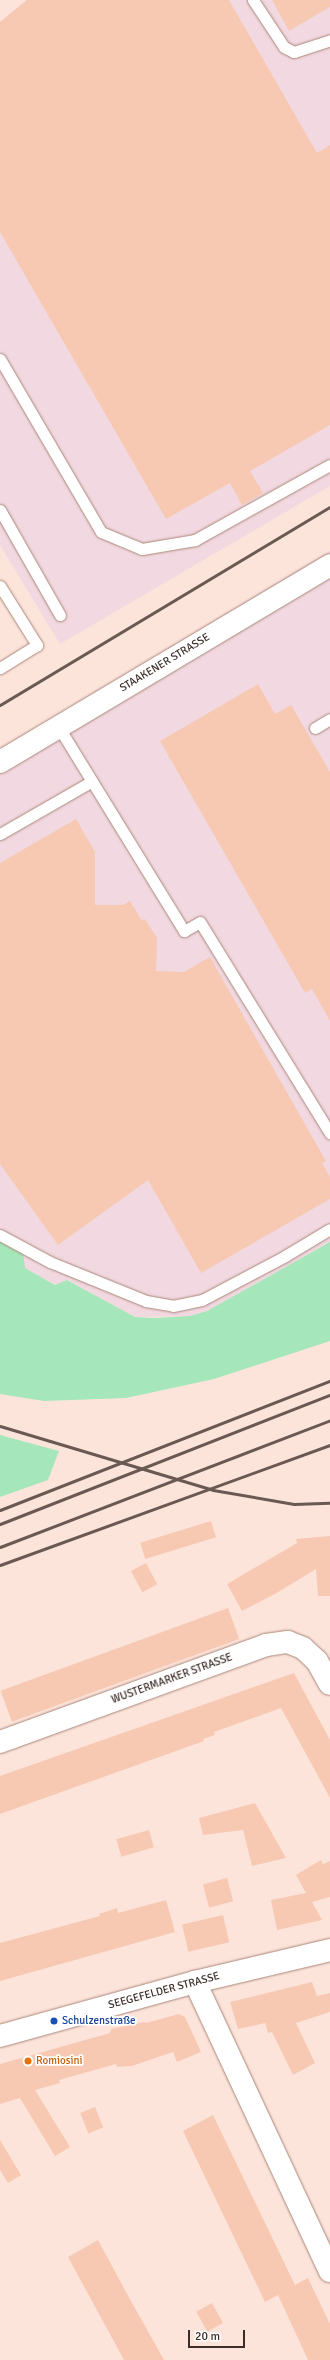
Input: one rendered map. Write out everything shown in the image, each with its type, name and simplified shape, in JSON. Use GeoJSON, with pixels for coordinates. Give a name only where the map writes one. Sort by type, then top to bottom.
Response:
{"type":"FeatureCollection","features":[{"type":"Feature","properties":{"kind":"street","name":"STAAKENER STRASSE"},"geometry":{"type":"LineString","coordinates":[[0,762],[330,565]]}},
{"type":"Feature","properties":{"kind":"street","name":"WUSTERMARKER STRASSE"},"geometry":{"type":"LineString","coordinates":[[0,1742],[266,1645],[288,1642],[303,1648],[317,1661],[330,1684]]}},
{"type":"Feature","properties":{"kind":"street","name":"SEEGEFELDER STRASSE"},"geometry":{"type":"LineString","coordinates":[[0,2036],[195,1982],[330,1950]]}},
{"type":"Feature","properties":{"kind":"street"},"geometry":{"type":"LineString","coordinates":[[195,1982],[330,2271]]}},
{"type":"Feature","properties":{"kind":"lane"},"geometry":{"type":"LineString","coordinates":[[253,0],[284,47],[294,52],[330,40]]}},
{"type":"Feature","properties":{"kind":"lane"},"geometry":{"type":"LineString","coordinates":[[0,359],[101,532],[142,549],[195,540],[330,465]]}},
{"type":"Feature","properties":{"kind":"lane"},"geometry":{"type":"LineString","coordinates":[[0,510],[60,615]]}},
{"type":"Feature","properties":{"kind":"lane"},"geometry":{"type":"LineString","coordinates":[[0,586],[37,645],[0,668]]}},
{"type":"Feature","properties":{"kind":"lane"},"geometry":{"type":"LineString","coordinates":[[315,728],[330,719]]}},
{"type":"Feature","properties":{"kind":"lane"},"geometry":{"type":"LineString","coordinates":[[58,726],[184,931],[200,922],[330,1133]]}},
{"type":"Feature","properties":{"kind":"lane"},"geometry":{"type":"LineString","coordinates":[[0,834],[92,782]]}},
{"type":"Feature","properties":{"kind":"lane"},"geometry":{"type":"LineString","coordinates":[[0,1235],[50,1262],[138,1298],[173,1306],[202,1300],[284,1256],[330,1229]]}},
{"type":"Feature","properties":{"kind":"shaded area"},"geometry":{"type":"Polygon","coordinates":[[[27,0],[330,0],[330,486],[60,644],[0,545],[0,22],[27,0]]]}},
{"type":"Feature","properties":{"kind":"shaded area"},"geometry":{"type":"Polygon","coordinates":[[[330,551],[330,1242],[207,1311],[190,1316],[135,1317],[68,1280],[56,1285],[25,1268],[0,1238],[0,749],[330,551]]]}},
{"type":"Feature","properties":{"kind":"green space"},"geometry":{"type":"Polygon","coordinates":[[[0,1238],[23,1253],[25,1268],[55,1285],[67,1280],[135,1317],[155,1318],[190,1316],[207,1311],[330,1242],[330,1341],[214,1379],[126,1398],[44,1401],[0,1394],[0,1238]]]}},
{"type":"Feature","properties":{"kind":"green space"},"geometry":{"type":"Polygon","coordinates":[[[0,1435],[59,1451],[48,1480],[0,1497],[0,1435]]]}},
{"type":"Feature","properties":{"kind":"building"},"geometry":{"type":"Polygon","coordinates":[[[27,0],[229,0],[317,153],[330,145],[330,425],[250,471],[263,493],[242,505],[230,483],[166,519],[0,232],[0,22],[27,0]]]}},
{"type":"Feature","properties":{"kind":"building"},"geometry":{"type":"Polygon","coordinates":[[[272,0],[330,0],[330,7],[289,31],[272,0]]]}},
{"type":"Feature","properties":{"kind":"building"},"geometry":{"type":"Polygon","coordinates":[[[258,684],[275,714],[291,705],[330,772],[330,1021],[312,989],[305,993],[160,741],[258,684]]]}},
{"type":"Feature","properties":{"kind":"building"},"geometry":{"type":"Polygon","coordinates":[[[76,819],[95,852],[95,905],[123,905],[130,901],[142,921],[145,919],[157,938],[156,971],[184,972],[210,957],[326,1161],[322,1163],[330,1177],[330,1199],[201,1273],[148,1180],[58,1245],[0,1164],[0,863],[76,819]]]}},
{"type":"Feature","properties":{"kind":"building"},"geometry":{"type":"Polygon","coordinates":[[[211,1521],[216,1537],[145,1559],[140,1543],[211,1521]]]}},
{"type":"Feature","properties":{"kind":"building"},"geometry":{"type":"Polygon","coordinates":[[[330,1536],[330,1596],[318,1596],[316,1569],[275,1594],[242,1611],[227,1584],[297,1543],[296,1539],[330,1536]]]}},
{"type":"Feature","properties":{"kind":"building"},"geometry":{"type":"Polygon","coordinates":[[[146,1563],[157,1584],[142,1592],[131,1571],[146,1563]]]}},
{"type":"Feature","properties":{"kind":"building"},"geometry":{"type":"Polygon","coordinates":[[[228,1608],[239,1639],[12,1722],[1,1691],[228,1608]]]}},
{"type":"Feature","properties":{"kind":"building"},"geometry":{"type":"Polygon","coordinates":[[[294,1673],[330,1740],[330,1798],[281,1708],[214,1732],[215,1735],[203,1739],[204,1741],[0,1814],[0,1776],[294,1673]]]}},
{"type":"Feature","properties":{"kind":"building"},"geometry":{"type":"Polygon","coordinates":[[[255,1803],[286,1858],[252,1866],[243,1830],[203,1835],[199,1818],[255,1803]]]}},
{"type":"Feature","properties":{"kind":"building"},"geometry":{"type":"Polygon","coordinates":[[[149,1830],[154,1847],[121,1857],[116,1839],[149,1830]]]}},
{"type":"Feature","properties":{"kind":"building"},"geometry":{"type":"Polygon","coordinates":[[[321,1860],[323,1864],[330,1861],[330,1897],[312,1902],[322,1920],[277,1930],[271,1900],[306,1893],[296,1875],[321,1860]]]}},
{"type":"Feature","properties":{"kind":"building"},"geometry":{"type":"Polygon","coordinates":[[[227,1878],[233,1901],[209,1908],[203,1884],[227,1878]]]}},
{"type":"Feature","properties":{"kind":"building"},"geometry":{"type":"Polygon","coordinates":[[[166,1900],[175,1932],[0,1981],[0,1943],[100,1916],[99,1914],[117,1908],[118,1913],[166,1900]]]}},
{"type":"Feature","properties":{"kind":"building"},"geometry":{"type":"Polygon","coordinates":[[[223,1915],[229,1942],[188,1952],[182,1924],[223,1915]]]}},
{"type":"Feature","properties":{"kind":"building"},"geometry":{"type":"Polygon","coordinates":[[[312,1982],[317,1996],[330,1993],[330,2012],[296,2023],[315,2063],[293,2075],[272,2032],[268,2033],[265,2023],[238,2029],[230,2002],[312,1982]]]}},
{"type":"Feature","properties":{"kind":"building"},"geometry":{"type":"Polygon","coordinates":[[[179,2014],[185,2017],[201,2052],[177,2062],[173,2052],[132,2066],[117,2067],[116,2064],[59,2080],[60,2083],[35,2090],[70,2147],[55,2156],[20,2098],[0,2104],[0,2064],[110,2033],[111,2029],[144,2022],[146,2023],[179,2014]]]}},
{"type":"Feature","properties":{"kind":"building"},"geometry":{"type":"Polygon","coordinates":[[[95,2107],[103,2127],[88,2133],[80,2113],[95,2107]]]}},
{"type":"Feature","properties":{"kind":"building"},"geometry":{"type":"Polygon","coordinates":[[[213,2115],[295,2285],[308,2278],[330,2324],[330,2360],[308,2360],[278,2295],[265,2302],[183,2131],[213,2115]]]}},
{"type":"Feature","properties":{"kind":"building"},"geometry":{"type":"Polygon","coordinates":[[[0,2140],[21,2175],[8,2183],[0,2170],[0,2140]]]}},
{"type":"Feature","properties":{"kind":"building"},"geometry":{"type":"Polygon","coordinates":[[[98,2240],[164,2360],[124,2360],[68,2257],[98,2240]]]}},
{"type":"Feature","properties":{"kind":"building"},"geometry":{"type":"Polygon","coordinates":[[[212,2303],[223,2323],[207,2332],[196,2312],[212,2303]]]}},
{"type":"Feature","properties":{"kind":"railway"},"geometry":{"type":"LineString","coordinates":[[0,705],[330,507]]}},
{"type":"Feature","properties":{"kind":"railway"},"geometry":{"type":"LineString","coordinates":[[0,1510],[330,1381]]}},
{"type":"Feature","properties":{"kind":"railway"},"geometry":{"type":"LineString","coordinates":[[0,1524],[330,1395]]}},
{"type":"Feature","properties":{"kind":"railway"},"geometry":{"type":"LineString","coordinates":[[0,1547],[330,1420]]}},
{"type":"Feature","properties":{"kind":"railway"},"geometry":{"type":"LineString","coordinates":[[0,1426],[213,1490],[294,1504],[330,1503]]}},
{"type":"Feature","properties":{"kind":"railway"},"geometry":{"type":"LineString","coordinates":[[0,1565],[330,1445]]}},
{"type":"Feature","properties":{"kind":"place","name":"Schulzenstraße"},"geometry":{"type":"Point","coordinates":[54,2021]}},
{"type":"Feature","properties":{"kind":"place","name":"Romiosini"},"geometry":{"type":"Point","coordinates":[28,2061]}}]}
